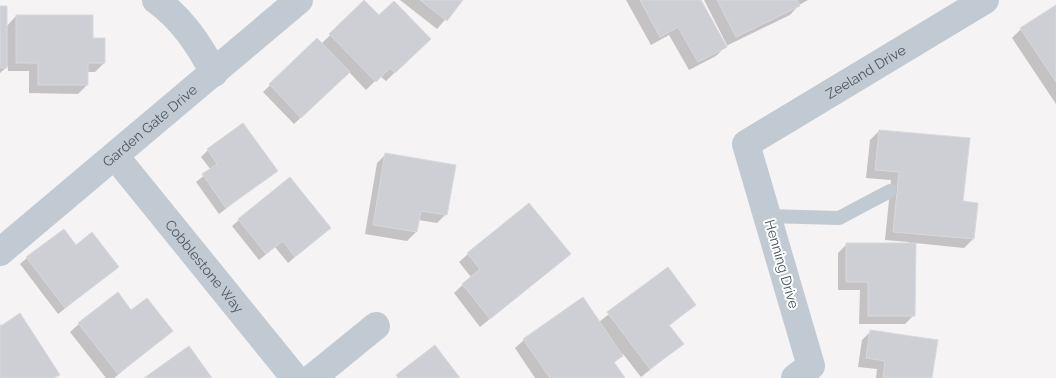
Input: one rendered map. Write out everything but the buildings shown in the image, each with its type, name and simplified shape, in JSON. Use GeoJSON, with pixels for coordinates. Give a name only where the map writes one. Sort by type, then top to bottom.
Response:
{"type":"FeatureCollection","features":[{"type":"Feature","properties":{"kind":"street"},"geometry":{"type":"LineString","coordinates":[[156,0],[172,12],[201,47],[214,73]]}},
{"type":"Feature","properties":{"kind":"street","name":"Garden Gate Drive"},"geometry":{"type":"LineString","coordinates":[[0,252],[299,0]]}},
{"type":"Feature","properties":{"kind":"street","name":"Zeeland Drive"},"geometry":{"type":"LineString","coordinates":[[746,144],[985,0]]}},
{"type":"Feature","properties":{"kind":"street","name":"Henning Drive"},"geometry":{"type":"LineString","coordinates":[[746,144],[811,366],[795,378]]}},
{"type":"Feature","properties":{"kind":"street","name":"Cobblestone Way"},"geometry":{"type":"LineString","coordinates":[[114,156],[295,378]]}},
{"type":"Feature","properties":{"kind":"street"},"geometry":{"type":"LineString","coordinates":[[312,378],[376,326]]}},
{"type":"Feature","properties":{"kind":"lane"},"geometry":{"type":"LineString","coordinates":[[767,216],[839,218],[890,191]]}}]}
